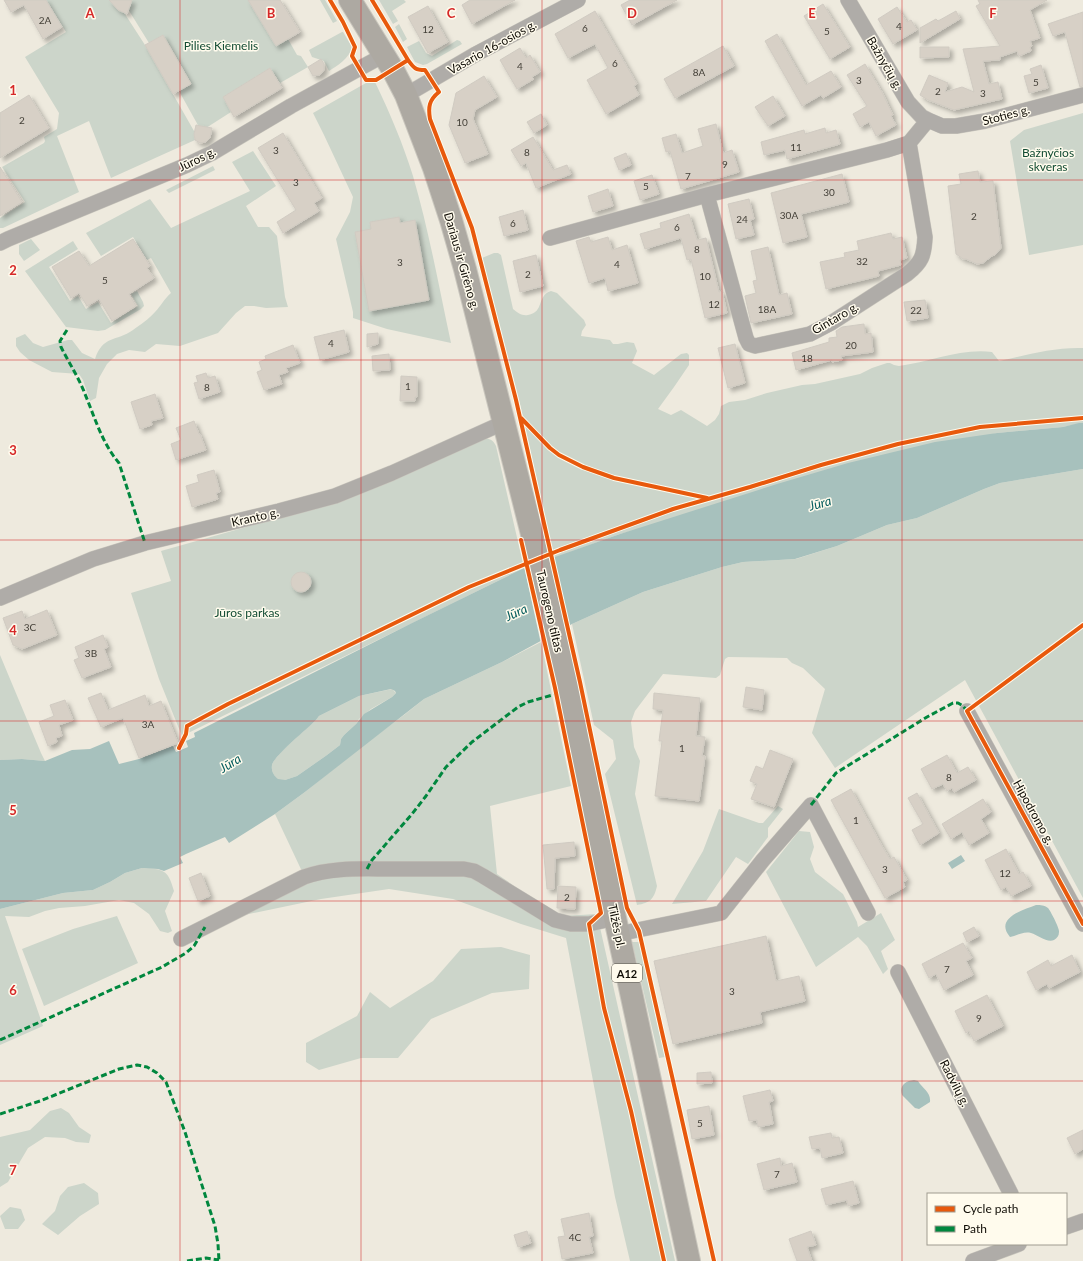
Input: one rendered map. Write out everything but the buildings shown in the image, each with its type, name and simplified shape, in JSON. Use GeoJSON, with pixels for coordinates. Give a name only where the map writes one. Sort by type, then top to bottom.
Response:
{"type":"FeatureCollection","features":[{"type":"Feature","properties":{"kind":"highway","name":"Dariaus ir Girėno g."},"geometry":{"type":"LineString","coordinates":[[350,0],[384,55],[406,95],[434,168],[451,220],[505,422],[533,538]]}},
{"type":"Feature","properties":{"kind":"highway","name":"Taurogeno tiltas"},"geometry":{"type":"LineString","coordinates":[[533,538],[567,685]]}},
{"type":"Feature","properties":{"kind":"highway","name":"Tilžės pl."},"geometry":{"type":"LineString","coordinates":[[567,685],[689,1261]]}},
{"type":"Feature","properties":{"kind":"street","name":"Vasario 16-osios g."},"geometry":{"type":"LineString","coordinates":[[406,95],[476,54],[578,0]]}},
{"type":"Feature","properties":{"kind":"street","name":"Bažnyčių g."},"geometry":{"type":"LineString","coordinates":[[848,0],[908,102],[928,120]]}},
{"type":"Feature","properties":{"kind":"street","name":"Jūros g."},"geometry":{"type":"LineString","coordinates":[[0,243],[63,215],[187,165],[212,153],[291,106],[384,55]]}},
{"type":"Feature","properties":{"kind":"street","name":"Stoties g."},"geometry":{"type":"LineString","coordinates":[[928,120],[942,126],[970,124],[1083,95]]}},
{"type":"Feature","properties":{"kind":"street"},"geometry":{"type":"LineString","coordinates":[[550,238],[707,195],[887,150],[909,143],[928,120]]}},
{"type":"Feature","properties":{"kind":"street","name":"Gintaro g."},"geometry":{"type":"LineString","coordinates":[[707,195],[746,338],[749,344],[755,346],[810,334],[831,323],[907,274],[914,269],[922,258],[925,237],[909,143]]}},
{"type":"Feature","properties":{"kind":"street","name":"Kranto g."},"geometry":{"type":"LineString","coordinates":[[0,598],[101,557],[178,535],[335,496],[392,473],[505,422]]}},
{"type":"Feature","properties":{"kind":"street","name":"Hipodromo g."},"geometry":{"type":"LineString","coordinates":[[967,711],[1083,924]]}},
{"type":"Feature","properties":{"kind":"street"},"geometry":{"type":"LineString","coordinates":[[181,939],[304,877],[315,873],[344,870],[464,869],[474,871],[555,920],[571,924],[617,926],[721,913],[763,860],[811,805],[868,913]]}},
{"type":"Feature","properties":{"kind":"street","name":"Radvilų g."},"geometry":{"type":"LineString","coordinates":[[898,972],[1010,1193]]}},
{"type":"Feature","properties":{"kind":"street"},"geometry":{"type":"LineString","coordinates":[[1067,1227],[1083,1221]]}},
{"type":"Feature","properties":{"kind":"street"},"geometry":{"type":"LineString","coordinates":[[973,1261],[1016,1245]]}},
{"type":"Feature","properties":{"kind":"green space"},"geometry":{"type":"Polygon","coordinates":[[[46,0],[115,0],[116,7],[123,11],[145,45],[194,131],[195,140],[111,178],[89,121],[57,136],[79,192],[3,228],[0,228],[0,218],[25,202],[2,167],[44,143],[44,137],[57,129],[59,113],[25,57],[66,32],[46,0]]]}},
{"type":"Feature","properties":{"kind":"green space","name":"Pilies Kiemelis"},"geometry":{"type":"Polygon","coordinates":[[[130,0],[248,0],[276,46],[288,39],[297,55],[301,56],[308,67],[280,83],[270,68],[223,97],[231,112],[206,128],[199,127],[179,91],[191,83],[163,35],[149,43],[128,9],[131,5],[130,0]]]}},
{"type":"Feature","properties":{"kind":"green space"},"geometry":{"type":"Polygon","coordinates":[[[320,0],[325,0],[337,21],[333,23],[320,0]]]}},
{"type":"Feature","properties":{"kind":"green space"},"geometry":{"type":"Polygon","coordinates":[[[379,0],[404,0],[406,2],[392,11],[398,21],[393,24],[379,0]]]}},
{"type":"Feature","properties":{"kind":"green space"},"geometry":{"type":"Polygon","coordinates":[[[399,24],[407,39],[403,42],[395,27],[399,24]]]}},
{"type":"Feature","properties":{"kind":"green space"},"geometry":{"type":"Polygon","coordinates":[[[342,32],[352,47],[351,51],[346,58],[329,71],[324,61],[312,57],[309,50],[342,32]]]}},
{"type":"Feature","properties":{"kind":"green space"},"geometry":{"type":"Polygon","coordinates":[[[457,40],[462,44],[423,65],[415,62],[407,47],[419,41],[426,53],[432,56],[457,40]]]}},
{"type":"Feature","properties":{"kind":"green space"},"geometry":{"type":"Polygon","coordinates":[[[375,82],[396,129],[413,176],[429,238],[451,343],[387,329],[353,318],[353,312],[336,239],[350,212],[353,197],[313,113],[366,83],[375,82]]]}},
{"type":"Feature","properties":{"kind":"green space","name":"Bažnyčios skveras"},"geometry":{"type":"Polygon","coordinates":[[[1083,113],[1083,245],[1029,255],[1010,141],[1024,130],[1083,113]]]}},
{"type":"Feature","properties":{"kind":"green space"},"geometry":{"type":"Polygon","coordinates":[[[253,151],[276,186],[246,206],[258,227],[269,227],[277,236],[285,297],[288,307],[266,308],[245,306],[236,313],[218,333],[180,346],[156,344],[145,352],[129,350],[117,354],[107,364],[99,378],[96,398],[90,401],[83,380],[79,374],[52,372],[29,360],[20,352],[16,346],[16,338],[25,334],[33,343],[43,347],[72,340],[82,353],[95,359],[98,351],[106,342],[127,334],[153,315],[171,293],[151,258],[147,260],[133,237],[101,256],[86,233],[150,199],[171,228],[250,191],[232,162],[253,151]]]}},
{"type":"Feature","properties":{"kind":"green space"},"geometry":{"type":"Polygon","coordinates":[[[213,166],[215,170],[169,193],[166,190],[213,166]]]}},
{"type":"Feature","properties":{"kind":"green space"},"geometry":{"type":"Polygon","coordinates":[[[31,239],[40,250],[24,261],[19,254],[19,245],[31,239]]]}},
{"type":"Feature","properties":{"kind":"green space"},"geometry":{"type":"Polygon","coordinates":[[[73,241],[78,249],[49,267],[70,301],[78,296],[86,309],[98,302],[111,323],[138,306],[131,294],[137,291],[144,306],[105,330],[98,331],[66,327],[25,271],[73,241]]]}},
{"type":"Feature","properties":{"kind":"green space"},"geometry":{"type":"Polygon","coordinates":[[[494,253],[501,255],[513,309],[520,314],[528,315],[537,311],[543,296],[551,291],[557,293],[584,320],[586,325],[581,336],[610,340],[613,344],[627,342],[634,343],[637,351],[632,363],[654,375],[681,354],[687,353],[689,355],[689,365],[658,409],[671,415],[681,410],[707,426],[715,420],[719,414],[721,406],[729,402],[745,400],[802,385],[815,384],[860,374],[887,363],[899,366],[957,354],[980,351],[992,352],[999,361],[1041,352],[1072,348],[1083,348],[1083,423],[1063,427],[997,433],[620,534],[554,558],[521,408],[482,258],[494,253]]]}},
{"type":"Feature","properties":{"kind":"green space","name":"Jūros parkas"},"geometry":{"type":"Polygon","coordinates":[[[483,439],[491,440],[496,446],[524,568],[182,736],[159,679],[131,593],[171,581],[161,551],[350,498],[483,439]]]}},
{"type":"Feature","properties":{"kind":"green space"},"geometry":{"type":"Polygon","coordinates":[[[1083,469],[1083,898],[965,680],[835,768],[812,733],[825,689],[803,668],[792,663],[787,658],[728,657],[725,659],[720,675],[716,678],[663,674],[635,711],[631,722],[634,747],[640,761],[635,794],[657,886],[651,900],[637,905],[605,774],[616,759],[613,740],[594,725],[572,624],[643,592],[722,567],[743,562],[796,559],[837,546],[887,525],[917,518],[1000,483],[1083,469]]]}},
{"type":"Feature","properties":{"kind":"green space"},"geometry":{"type":"Polygon","coordinates":[[[541,642],[571,786],[490,806],[497,874],[553,913],[563,916],[597,914],[675,1261],[630,1261],[615,1197],[566,938],[521,924],[453,899],[389,889],[321,899],[244,915],[307,882],[275,814],[424,699],[541,642]]]}},
{"type":"Feature","properties":{"kind":"green space"},"geometry":{"type":"Polygon","coordinates":[[[0,655],[45,761],[22,759],[0,760],[0,655]]]}},
{"type":"Feature","properties":{"kind":"green space"},"geometry":{"type":"Polygon","coordinates":[[[392,689],[396,693],[392,697],[371,709],[359,719],[341,739],[340,745],[327,755],[297,776],[285,780],[278,780],[275,777],[272,765],[278,755],[319,716],[359,696],[392,689]]]}},
{"type":"Feature","properties":{"kind":"green space"},"geometry":{"type":"Polygon","coordinates":[[[778,806],[783,809],[768,828],[768,837],[748,864],[736,857],[706,901],[672,904],[703,851],[719,809],[759,823],[763,823],[778,806]]]}},
{"type":"Feature","properties":{"kind":"green space"},"geometry":{"type":"Polygon","coordinates":[[[799,831],[810,832],[814,847],[810,859],[815,872],[843,894],[858,927],[881,913],[895,940],[881,951],[888,969],[883,974],[867,946],[858,937],[816,967],[766,872],[799,831]]]}},
{"type":"Feature","properties":{"kind":"green space"},"geometry":{"type":"Polygon","coordinates":[[[142,868],[155,869],[164,872],[167,874],[172,884],[174,891],[165,911],[172,931],[168,933],[160,931],[149,914],[134,903],[119,900],[85,906],[59,908],[29,917],[5,916],[43,1026],[0,1045],[0,909],[63,893],[93,890],[125,873],[142,868]]]}},
{"type":"Feature","properties":{"kind":"green space"},"geometry":{"type":"Polygon","coordinates":[[[117,916],[138,963],[44,1006],[22,949],[73,929],[117,916]]]}},
{"type":"Feature","properties":{"kind":"green space"},"geometry":{"type":"Polygon","coordinates":[[[632,942],[639,942],[665,1057],[659,1058],[632,942]]]}},
{"type":"Feature","properties":{"kind":"green space"},"geometry":{"type":"Polygon","coordinates":[[[501,947],[530,955],[529,989],[492,993],[431,1019],[398,1058],[361,1058],[319,1070],[306,1062],[306,1043],[357,1016],[370,992],[390,1008],[433,981],[461,949],[501,947]]]}},
{"type":"Feature","properties":{"kind":"green space"},"geometry":{"type":"Polygon","coordinates":[[[61,1108],[69,1113],[79,1127],[91,1135],[89,1143],[76,1142],[65,1138],[45,1137],[28,1148],[8,1182],[0,1187],[0,1137],[30,1130],[50,1111],[61,1108]]]}},
{"type":"Feature","properties":{"kind":"green space"},"geometry":{"type":"Polygon","coordinates":[[[84,1183],[98,1193],[99,1204],[80,1216],[58,1235],[42,1224],[55,1211],[60,1196],[68,1187],[84,1183]]]}},
{"type":"Feature","properties":{"kind":"green space"},"geometry":{"type":"Polygon","coordinates":[[[10,1207],[21,1209],[25,1220],[18,1229],[5,1229],[0,1216],[10,1207]]]}},
{"type":"Feature","properties":{"kind":"water","name":"Jūra"},"geometry":{"type":"Polygon","coordinates":[[[1083,423],[1083,469],[1000,483],[917,518],[887,525],[837,546],[795,559],[743,562],[722,567],[643,592],[572,624],[502,662],[424,699],[305,792],[275,814],[229,843],[225,837],[180,857],[183,863],[164,871],[142,868],[125,873],[93,890],[63,893],[0,909],[0,760],[22,759],[45,761],[72,750],[90,749],[109,741],[119,764],[139,759],[173,746],[176,752],[188,747],[186,741],[195,737],[194,733],[524,568],[620,534],[848,463],[935,442],[997,433],[1063,427],[1083,423]],[[391,689],[359,696],[319,716],[278,755],[272,765],[274,775],[278,779],[285,780],[297,776],[340,745],[341,739],[344,735],[364,714],[392,697],[396,693],[391,689]]]}},
{"type":"Feature","properties":{"kind":"water"},"geometry":{"type":"Polygon","coordinates":[[[961,855],[965,861],[952,869],[948,863],[961,855]]]}},
{"type":"Feature","properties":{"kind":"water"},"geometry":{"type":"Polygon","coordinates":[[[1036,905],[1041,905],[1049,909],[1059,930],[1059,935],[1057,938],[1051,941],[1028,933],[1010,937],[1005,925],[1008,920],[1018,912],[1036,905]]]}},
{"type":"Feature","properties":{"kind":"water"},"geometry":{"type":"Polygon","coordinates":[[[914,1080],[918,1081],[928,1093],[930,1099],[930,1102],[919,1109],[915,1108],[902,1095],[901,1092],[904,1084],[914,1080]]]}},
{"type":"Feature","properties":{"kind":"pier"},"geometry":{"type":"Polygon","coordinates":[[[553,556],[570,628],[541,644],[524,566],[553,556]]]}},
{"type":"Feature","properties":{"kind":"marked path"},"geometry":{"type":"LineString","coordinates":[[67,330],[60,341],[61,347],[83,388],[103,439],[119,463],[145,543]]}},
{"type":"Feature","properties":{"kind":"marked path"},"geometry":{"type":"LineString","coordinates":[[367,869],[372,860],[426,796],[446,767],[472,742],[518,707],[528,702],[556,694]]}},
{"type":"Feature","properties":{"kind":"marked path"},"geometry":{"type":"LineString","coordinates":[[811,805],[836,773],[927,717],[953,703],[958,703],[967,711],[970,708]]}},
{"type":"Feature","properties":{"kind":"marked path"},"geometry":{"type":"LineString","coordinates":[[0,1040],[162,967],[186,953],[194,946],[205,927]]}},
{"type":"Feature","properties":{"kind":"marked path"},"geometry":{"type":"LineString","coordinates":[[0,1114],[40,1101],[119,1069],[137,1065],[147,1067],[157,1073],[166,1082],[185,1132],[215,1226],[219,1261]]}},
{"type":"Feature","properties":{"kind":"marked path"},"geometry":{"type":"LineString","coordinates":[[187,1261],[206,1258],[219,1260]]}},
{"type":"Feature","properties":{"kind":"cycle path"},"geometry":{"type":"LineString","coordinates":[[330,0],[355,47],[352,56],[366,80],[376,80],[408,60],[372,0]]}},
{"type":"Feature","properties":{"kind":"cycle path"},"geometry":{"type":"LineString","coordinates":[[408,60],[415,68],[425,70],[439,92],[431,101],[429,111],[430,119],[472,228],[516,400],[580,682],[627,908],[639,931],[714,1261]]}},
{"type":"Feature","properties":{"kind":"cycle path"},"geometry":{"type":"LineString","coordinates":[[521,418],[550,448],[559,455],[583,467],[614,478],[707,498]]}},
{"type":"Feature","properties":{"kind":"cycle path"},"geometry":{"type":"LineString","coordinates":[[179,748],[186,734],[187,726],[228,704],[469,587],[560,550],[673,509],[898,444],[980,427],[1083,418]]}},
{"type":"Feature","properties":{"kind":"cycle path"},"geometry":{"type":"LineString","coordinates":[[521,540],[555,688],[601,913],[589,924],[604,1008],[631,1111],[664,1261]]}},
{"type":"Feature","properties":{"kind":"cycle path"},"geometry":{"type":"LineString","coordinates":[[1083,625],[967,711],[1083,924]]}}]}
